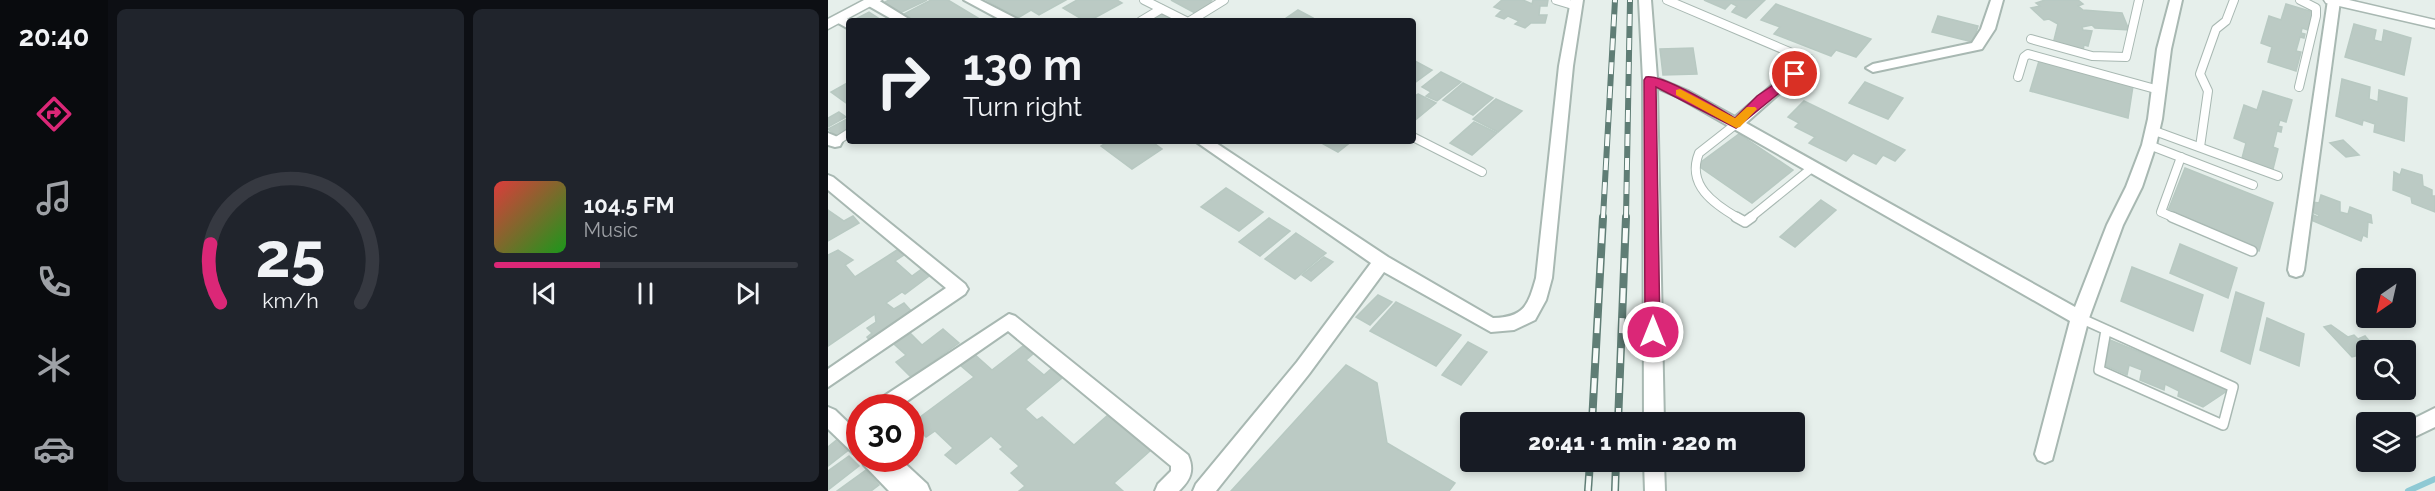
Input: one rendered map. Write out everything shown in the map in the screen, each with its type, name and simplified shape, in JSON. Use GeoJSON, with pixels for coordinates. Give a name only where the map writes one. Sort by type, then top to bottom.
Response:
{"type":"FeatureCollection","features":[{"type":"Feature","properties":{"kind":"street"},"geometry":{"type":"LineString","coordinates":[[836,20],[852,0]]}},
{"type":"Feature","properties":{"kind":"street"},"geometry":{"type":"LineString","coordinates":[[969,0],[1008,18]]}},
{"type":"Feature","properties":{"kind":"street"},"geometry":{"type":"LineString","coordinates":[[1645,0],[1650,80],[1654,412]]}},
{"type":"Feature","properties":{"kind":"street"},"geometry":{"type":"LineString","coordinates":[[1873,68],[1977,46],[1988,29],[1997,0]]}},
{"type":"Feature","properties":{"kind":"street"},"geometry":{"type":"LineString","coordinates":[[2045,454],[2080,318],[2115,225],[2134,187],[2151,138],[2164,49],[2176,0]]}},
{"type":"Feature","properties":{"kind":"street"},"geometry":{"type":"LineString","coordinates":[[2296,270],[2333,0],[2435,24]]}},
{"type":"Feature","properties":{"kind":"street"},"geometry":{"type":"LineString","coordinates":[[836,20],[874,1],[900,18]]}},
{"type":"Feature","properties":{"kind":"street"},"geometry":{"type":"LineString","coordinates":[[1206,144],[1382,262],[1491,325],[1510,325],[1529,317],[1538,303],[1544,278],[1566,66],[1577,3]]}},
{"type":"Feature","properties":{"kind":"street"},"geometry":{"type":"LineString","coordinates":[[1736,124],[1761,99],[1795,74],[1806,59]]}},
{"type":"Feature","properties":{"kind":"street"},"geometry":{"type":"LineString","coordinates":[[1650,80],[1683,94],[2080,318]]}},
{"type":"Feature","properties":{"kind":"street"},"geometry":{"type":"LineString","coordinates":[[828,181],[959,289],[828,379]]}},
{"type":"Feature","properties":{"kind":"street"},"geometry":{"type":"LineString","coordinates":[[1203,491],[1303,368],[1382,262]]}},
{"type":"Feature","properties":{"kind":"street"},"geometry":{"type":"LineString","coordinates":[[902,394],[1009,321],[1181,462],[1181,475],[1165,491]]}},
{"type":"Feature","properties":{"kind":"street"},"geometry":{"type":"LineString","coordinates":[[828,403],[846,418]]}},
{"type":"Feature","properties":{"kind":"street"},"geometry":{"type":"LineString","coordinates":[[828,416],[846,433]]}},
{"type":"Feature","properties":{"kind":"street"},"geometry":{"type":"LineString","coordinates":[[2416,427],[2435,417]]}},
{"type":"Feature","properties":{"kind":"street"},"geometry":{"type":"LineString","coordinates":[[884,472],[903,491]]}},
{"type":"Feature","properties":{"kind":"street"},"geometry":{"type":"LineString","coordinates":[[900,472],[920,491]]}},
{"type":"Feature","properties":{"kind":"street"},"geometry":{"type":"LineString","coordinates":[[1654,472],[1655,491]]}},
{"type":"Feature","properties":{"kind":"lane"},"geometry":{"type":"LineString","coordinates":[[1144,0],[1181,18]]}},
{"type":"Feature","properties":{"kind":"lane"},"geometry":{"type":"LineString","coordinates":[[1193,18],[1224,0]]}},
{"type":"Feature","properties":{"kind":"lane"},"geometry":{"type":"LineString","coordinates":[[1556,0],[1577,3]]}},
{"type":"Feature","properties":{"kind":"lane"},"geometry":{"type":"LineString","coordinates":[[1667,0],[1806,59]]}},
{"type":"Feature","properties":{"kind":"lane"},"geometry":{"type":"LineString","coordinates":[[2031,39],[2095,56],[2117,60],[2126,57],[2139,0]]}},
{"type":"Feature","properties":{"kind":"lane"},"geometry":{"type":"LineString","coordinates":[[2200,147],[2208,91],[2200,74],[2216,29],[2226,21],[2234,0]]}},
{"type":"Feature","properties":{"kind":"lane"},"geometry":{"type":"LineString","coordinates":[[2299,87],[2316,16],[2316,8],[2300,0]]}},
{"type":"Feature","properties":{"kind":"lane"},"geometry":{"type":"LineString","coordinates":[[1146,18],[1161,9]]}},
{"type":"Feature","properties":{"kind":"lane"},"geometry":{"type":"LineString","coordinates":[[2018,76],[2024,57],[2028,54],[2159,90]]}},
{"type":"Feature","properties":{"kind":"lane"},"geometry":{"type":"LineString","coordinates":[[1736,124],[1698,154],[1695,168],[1697,184],[1708,198],[1745,222],[1813,167]]}},
{"type":"Feature","properties":{"kind":"lane"},"geometry":{"type":"LineString","coordinates":[[831,140],[846,134]]}},
{"type":"Feature","properties":{"kind":"lane"},"geometry":{"type":"LineString","coordinates":[[2151,138],[2200,147],[2278,176]]}},
{"type":"Feature","properties":{"kind":"lane"},"geometry":{"type":"LineString","coordinates":[[2151,138],[2181,157],[2253,184]]}},
{"type":"Feature","properties":{"kind":"lane"},"geometry":{"type":"LineString","coordinates":[[1416,139],[1482,172]]}},
{"type":"Feature","properties":{"kind":"lane"},"geometry":{"type":"LineString","coordinates":[[2181,157],[2161,212],[2252,251]]}},
{"type":"Feature","properties":{"kind":"lane"},"geometry":{"type":"LineString","coordinates":[[2080,318],[2233,387],[2223,424],[2099,370],[2106,330]]}},
{"type":"Feature","properties":{"kind":"building"},"geometry":{"type":"Polygon","coordinates":[[[889,0],[927,0],[898,14],[883,3],[889,0]]]}},
{"type":"Feature","properties":{"kind":"building"},"geometry":{"type":"Polygon","coordinates":[[[931,0],[948,0],[978,18],[911,18],[904,14],[931,0]]]}},
{"type":"Feature","properties":{"kind":"building"},"geometry":{"type":"Polygon","coordinates":[[[986,0],[1066,0],[1039,15],[1031,10],[1018,18],[986,0]]]}},
{"type":"Feature","properties":{"kind":"building"},"geometry":{"type":"Polygon","coordinates":[[[1077,0],[1117,0],[1122,3],[1094,18],[1080,18],[1063,8],[1077,0]]]}},
{"type":"Feature","properties":{"kind":"building"},"geometry":{"type":"Polygon","coordinates":[[[1171,0],[1212,0],[1210,2],[1213,3],[1197,14],[1171,0]]]}},
{"type":"Feature","properties":{"kind":"building"},"geometry":{"type":"Polygon","coordinates":[[[1502,0],[1523,0],[1532,4],[1533,0],[1548,0],[1547,6],[1540,6],[1539,15],[1547,15],[1545,23],[1531,23],[1525,28],[1515,24],[1519,21],[1508,16],[1504,19],[1496,16],[1502,10],[1494,7],[1502,0]]]}},
{"type":"Feature","properties":{"kind":"building"},"geometry":{"type":"Polygon","coordinates":[[[1704,0],[1765,0],[1746,18],[1732,12],[1737,6],[1731,3],[1725,9],[1704,0]]]}},
{"type":"Feature","properties":{"kind":"building"},"geometry":{"type":"Polygon","coordinates":[[[2045,0],[2078,0],[2083,4],[2078,6],[2083,10],[2122,13],[2129,30],[2095,28],[2092,25],[2082,27],[2083,30],[2092,31],[2088,46],[2084,45],[2083,51],[2053,44],[2058,24],[2049,19],[2044,20],[2031,8],[2040,6],[2036,3],[2045,0]]]}},
{"type":"Feature","properties":{"kind":"building"},"geometry":{"type":"Polygon","coordinates":[[[1776,4],[1871,39],[1856,57],[1836,50],[1831,56],[1774,34],[1780,27],[1761,20],[1776,4]]]}},
{"type":"Feature","properties":{"kind":"building"},"geometry":{"type":"Polygon","coordinates":[[[2286,4],[2313,12],[2308,30],[2302,28],[2301,33],[2305,34],[2304,38],[2300,37],[2296,51],[2301,52],[2296,71],[2268,62],[2272,47],[2261,43],[2269,16],[2281,20],[2286,4]]]}},
{"type":"Feature","properties":{"kind":"building"},"geometry":{"type":"Polygon","coordinates":[[[1298,10],[1313,18],[1286,18],[1298,10]]]}},
{"type":"Feature","properties":{"kind":"building"},"geometry":{"type":"Polygon","coordinates":[[[869,12],[878,18],[858,18],[869,12]]]}},
{"type":"Feature","properties":{"kind":"building"},"geometry":{"type":"Polygon","coordinates":[[[1161,14],[1170,18],[1154,18],[1161,14]]]}},
{"type":"Feature","properties":{"kind":"building"},"geometry":{"type":"Polygon","coordinates":[[[1938,16],[1978,26],[1973,42],[1932,32],[1938,16]]]}},
{"type":"Feature","properties":{"kind":"building"},"geometry":{"type":"Polygon","coordinates":[[[2354,24],[2376,30],[2374,40],[2382,42],[2384,30],[2411,38],[2404,75],[2345,57],[2354,24]]]}},
{"type":"Feature","properties":{"kind":"building"},"geometry":{"type":"Polygon","coordinates":[[[1693,48],[1697,74],[1663,75],[1660,49],[1693,48]]]}},
{"type":"Feature","properties":{"kind":"building"},"geometry":{"type":"Polygon","coordinates":[[[2039,61],[2133,86],[2128,118],[2030,91],[2039,61]]]}},
{"type":"Feature","properties":{"kind":"building"},"geometry":{"type":"Polygon","coordinates":[[[1416,62],[1432,70],[1416,82],[1416,62]]]}},
{"type":"Feature","properties":{"kind":"building"},"geometry":{"type":"Polygon","coordinates":[[[1441,72],[1461,82],[1437,101],[1426,96],[1431,92],[1422,87],[1441,72]]]}},
{"type":"Feature","properties":{"kind":"building"},"geometry":{"type":"Polygon","coordinates":[[[2342,79],[2370,87],[2369,99],[2378,102],[2379,90],[2407,98],[2404,141],[2374,132],[2375,124],[2363,120],[2362,125],[2336,116],[2342,79]]]}},
{"type":"Feature","properties":{"kind":"building"},"geometry":{"type":"Polygon","coordinates":[[[1865,82],[1903,98],[1888,119],[1849,103],[1865,82]]]}},
{"type":"Feature","properties":{"kind":"building"},"geometry":{"type":"Polygon","coordinates":[[[1463,83],[1493,98],[1473,115],[1443,100],[1463,83]]]}},
{"type":"Feature","properties":{"kind":"building"},"geometry":{"type":"Polygon","coordinates":[[[846,84],[846,103],[831,92],[846,84]]]}},
{"type":"Feature","properties":{"kind":"building"},"geometry":{"type":"Polygon","coordinates":[[[2263,91],[2292,100],[2286,122],[2280,120],[2278,126],[2282,127],[2281,132],[2277,131],[2273,147],[2278,149],[2272,173],[2241,162],[2246,143],[2234,138],[2244,105],[2257,110],[2263,91]]]}},
{"type":"Feature","properties":{"kind":"building"},"geometry":{"type":"Polygon","coordinates":[[[1418,94],[1436,103],[1416,120],[1416,95],[1418,94]]]}},
{"type":"Feature","properties":{"kind":"building"},"geometry":{"type":"Polygon","coordinates":[[[1496,99],[1522,111],[1498,132],[1473,119],[1496,99]]]}},
{"type":"Feature","properties":{"kind":"building"},"geometry":{"type":"Polygon","coordinates":[[[1804,101],[1905,150],[1895,161],[1883,155],[1876,164],[1853,153],[1846,161],[1809,143],[1815,137],[1795,127],[1799,123],[1788,117],[1804,101]]]}},
{"type":"Feature","properties":{"kind":"building"},"geometry":{"type":"Polygon","coordinates":[[[839,112],[846,117],[828,127],[828,118],[839,112]]]}},
{"type":"Feature","properties":{"kind":"building"},"geometry":{"type":"Polygon","coordinates":[[[846,120],[846,132],[838,137],[828,129],[846,120]]]}},
{"type":"Feature","properties":{"kind":"building"},"geometry":{"type":"Polygon","coordinates":[[[1474,122],[1497,133],[1472,155],[1450,143],[1474,122]]]}},
{"type":"Feature","properties":{"kind":"building"},"geometry":{"type":"Polygon","coordinates":[[[1739,134],[1793,170],[1752,203],[1697,165],[1739,134]]]}},
{"type":"Feature","properties":{"kind":"building"},"geometry":{"type":"Polygon","coordinates":[[[2343,140],[2359,155],[2346,157],[2330,143],[2343,140]]]}},
{"type":"Feature","properties":{"kind":"building"},"geometry":{"type":"Polygon","coordinates":[[[1104,144],[1155,144],[1162,149],[1132,169],[1101,146],[1104,144]]]}},
{"type":"Feature","properties":{"kind":"building"},"geometry":{"type":"Polygon","coordinates":[[[1323,144],[1348,144],[1338,152],[1323,144]]]}},
{"type":"Feature","properties":{"kind":"building"},"geometry":{"type":"Polygon","coordinates":[[[2185,168],[2273,203],[2259,251],[2167,213],[2185,168]]]}},
{"type":"Feature","properties":{"kind":"building"},"geometry":{"type":"Polygon","coordinates":[[[2402,169],[2422,175],[2423,186],[2432,190],[2432,196],[2435,196],[2435,212],[2412,203],[2411,197],[2393,190],[2394,172],[2400,175],[2402,169]]]}},
{"type":"Feature","properties":{"kind":"building"},"geometry":{"type":"Polygon","coordinates":[[[1226,188],[1263,212],[1239,231],[1201,207],[1226,188]]]}},
{"type":"Feature","properties":{"kind":"building"},"geometry":{"type":"Polygon","coordinates":[[[2321,195],[2340,202],[2340,212],[2348,214],[2350,207],[2371,215],[2372,223],[2368,222],[2367,237],[2363,235],[2361,241],[2311,220],[2311,214],[2318,217],[2319,215],[2312,212],[2313,202],[2319,203],[2321,195]]]}},
{"type":"Feature","properties":{"kind":"building"},"geometry":{"type":"Polygon","coordinates":[[[1821,200],[1836,210],[1795,247],[1780,237],[1821,200]]]}},
{"type":"Feature","properties":{"kind":"building"},"geometry":{"type":"Polygon","coordinates":[[[828,210],[844,221],[853,216],[859,223],[828,241],[828,210]]]}},
{"type":"Feature","properties":{"kind":"building"},"geometry":{"type":"Polygon","coordinates":[[[1269,218],[1290,231],[1260,256],[1239,242],[1269,218]]]}},
{"type":"Feature","properties":{"kind":"building"},"geometry":{"type":"Polygon","coordinates":[[[1296,233],[1326,253],[1295,279],[1265,259],[1296,233]]]}},
{"type":"Feature","properties":{"kind":"building"},"geometry":{"type":"Polygon","coordinates":[[[2180,244],[2237,268],[2228,298],[2170,273],[2180,244]]]}},
{"type":"Feature","properties":{"kind":"building"},"geometry":{"type":"Polygon","coordinates":[[[838,250],[853,260],[845,265],[855,277],[897,250],[904,255],[895,261],[912,276],[923,268],[929,276],[905,294],[902,292],[886,303],[894,309],[904,303],[914,314],[872,343],[867,337],[872,333],[867,328],[876,322],[875,314],[828,346],[828,255],[838,250]]]}},
{"type":"Feature","properties":{"kind":"building"},"geometry":{"type":"Polygon","coordinates":[[[1324,257],[1333,262],[1311,281],[1302,275],[1324,257]]]}},
{"type":"Feature","properties":{"kind":"building"},"geometry":{"type":"Polygon","coordinates":[[[2132,267],[2203,295],[2193,331],[2121,301],[2132,267]]]}},
{"type":"Feature","properties":{"kind":"building"},"geometry":{"type":"Polygon","coordinates":[[[2236,292],[2264,303],[2250,364],[2221,351],[2236,292]]]}},
{"type":"Feature","properties":{"kind":"building"},"geometry":{"type":"Polygon","coordinates":[[[1378,295],[1392,302],[1370,325],[1356,317],[1378,295]]]}},
{"type":"Feature","properties":{"kind":"building"},"geometry":{"type":"Polygon","coordinates":[[[1396,302],[1461,335],[1436,366],[1370,331],[1396,302]]]}},
{"type":"Feature","properties":{"kind":"building"},"geometry":{"type":"Polygon","coordinates":[[[2267,318],[2304,334],[2299,366],[2260,350],[2267,318]]]}},
{"type":"Feature","properties":{"kind":"building"},"geometry":{"type":"Polygon","coordinates":[[[2331,325],[2348,337],[2354,335],[2358,339],[2365,336],[2368,340],[2356,340],[2356,356],[2352,357],[2324,327],[2331,325]]]}},
{"type":"Feature","properties":{"kind":"building"},"geometry":{"type":"Polygon","coordinates":[[[943,329],[959,343],[911,377],[896,362],[906,355],[894,344],[910,333],[922,345],[943,329]]]}},
{"type":"Feature","properties":{"kind":"building"},"geometry":{"type":"Polygon","coordinates":[[[2110,340],[2230,389],[2203,407],[2178,396],[2179,391],[2165,384],[2164,390],[2140,380],[2142,370],[2129,365],[2127,375],[2102,364],[2110,340]]]}},
{"type":"Feature","properties":{"kind":"building"},"geometry":{"type":"Polygon","coordinates":[[[1468,342],[1487,352],[1461,385],[1442,375],[1468,342]]]}},
{"type":"Feature","properties":{"kind":"building"},"geometry":{"type":"Polygon","coordinates":[[[1023,346],[1033,354],[1026,360],[1044,375],[1051,369],[1062,378],[1025,409],[1037,420],[1042,417],[1074,445],[1108,415],[1151,450],[1114,483],[1123,491],[1019,491],[1025,486],[1011,473],[1019,466],[1000,449],[1003,447],[991,436],[956,464],[945,455],[953,448],[935,431],[926,437],[924,435],[924,414],[974,377],[960,365],[974,354],[992,370],[1023,346]]]}},
{"type":"Feature","properties":{"kind":"building"},"geometry":{"type":"Polygon","coordinates":[[[1346,365],[1377,383],[1387,443],[1455,483],[1449,491],[1231,491],[1346,365]]]}},
{"type":"Feature","properties":{"kind":"building"},"geometry":{"type":"Polygon","coordinates":[[[839,438],[846,445],[846,452],[828,466],[828,447],[839,438]]]}},
{"type":"Feature","properties":{"kind":"building"},"geometry":{"type":"Polygon","coordinates":[[[846,458],[846,472],[851,472],[828,490],[828,471],[846,458]]]}},
{"type":"Feature","properties":{"kind":"building"},"geometry":{"type":"Polygon","coordinates":[[[863,472],[868,472],[879,485],[871,491],[837,491],[863,472]]]}},
{"type":"Feature","properties":{"kind":"waterway"},"geometry":{"type":"LineString","coordinates":[[2408,491],[2435,479]]}},
{"type":"Feature","properties":{"kind":"railway"},"geometry":{"type":"LineString","coordinates":[[1603,218],[1615,0]]}},
{"type":"Feature","properties":{"kind":"railway"},"geometry":{"type":"LineString","coordinates":[[1626,218],[1630,0]]}},
{"type":"Feature","properties":{"kind":"railway"},"geometry":{"type":"LineString","coordinates":[[1593,412],[1603,217]]}},
{"type":"Feature","properties":{"kind":"railway"},"geometry":{"type":"LineString","coordinates":[[1618,412],[1626,217]]}},
{"type":"Feature","properties":{"kind":"railway"},"geometry":{"type":"LineString","coordinates":[[1588,491],[1589,472]]}},
{"type":"Feature","properties":{"kind":"railway"},"geometry":{"type":"LineString","coordinates":[[1615,491],[1616,472]]}},
{"type":"Feature","properties":{"kind":"slow traffic"},"geometry":{"type":"LineString","coordinates":[[1680,93],[1736,124],[1751,109]]}},
{"type":"Feature","properties":{"kind":"route"},"geometry":{"type":"LineString","coordinates":[[1653,332],[1650,80],[1683,94],[1736,124],[1761,99],[1795,74]]}}]}
